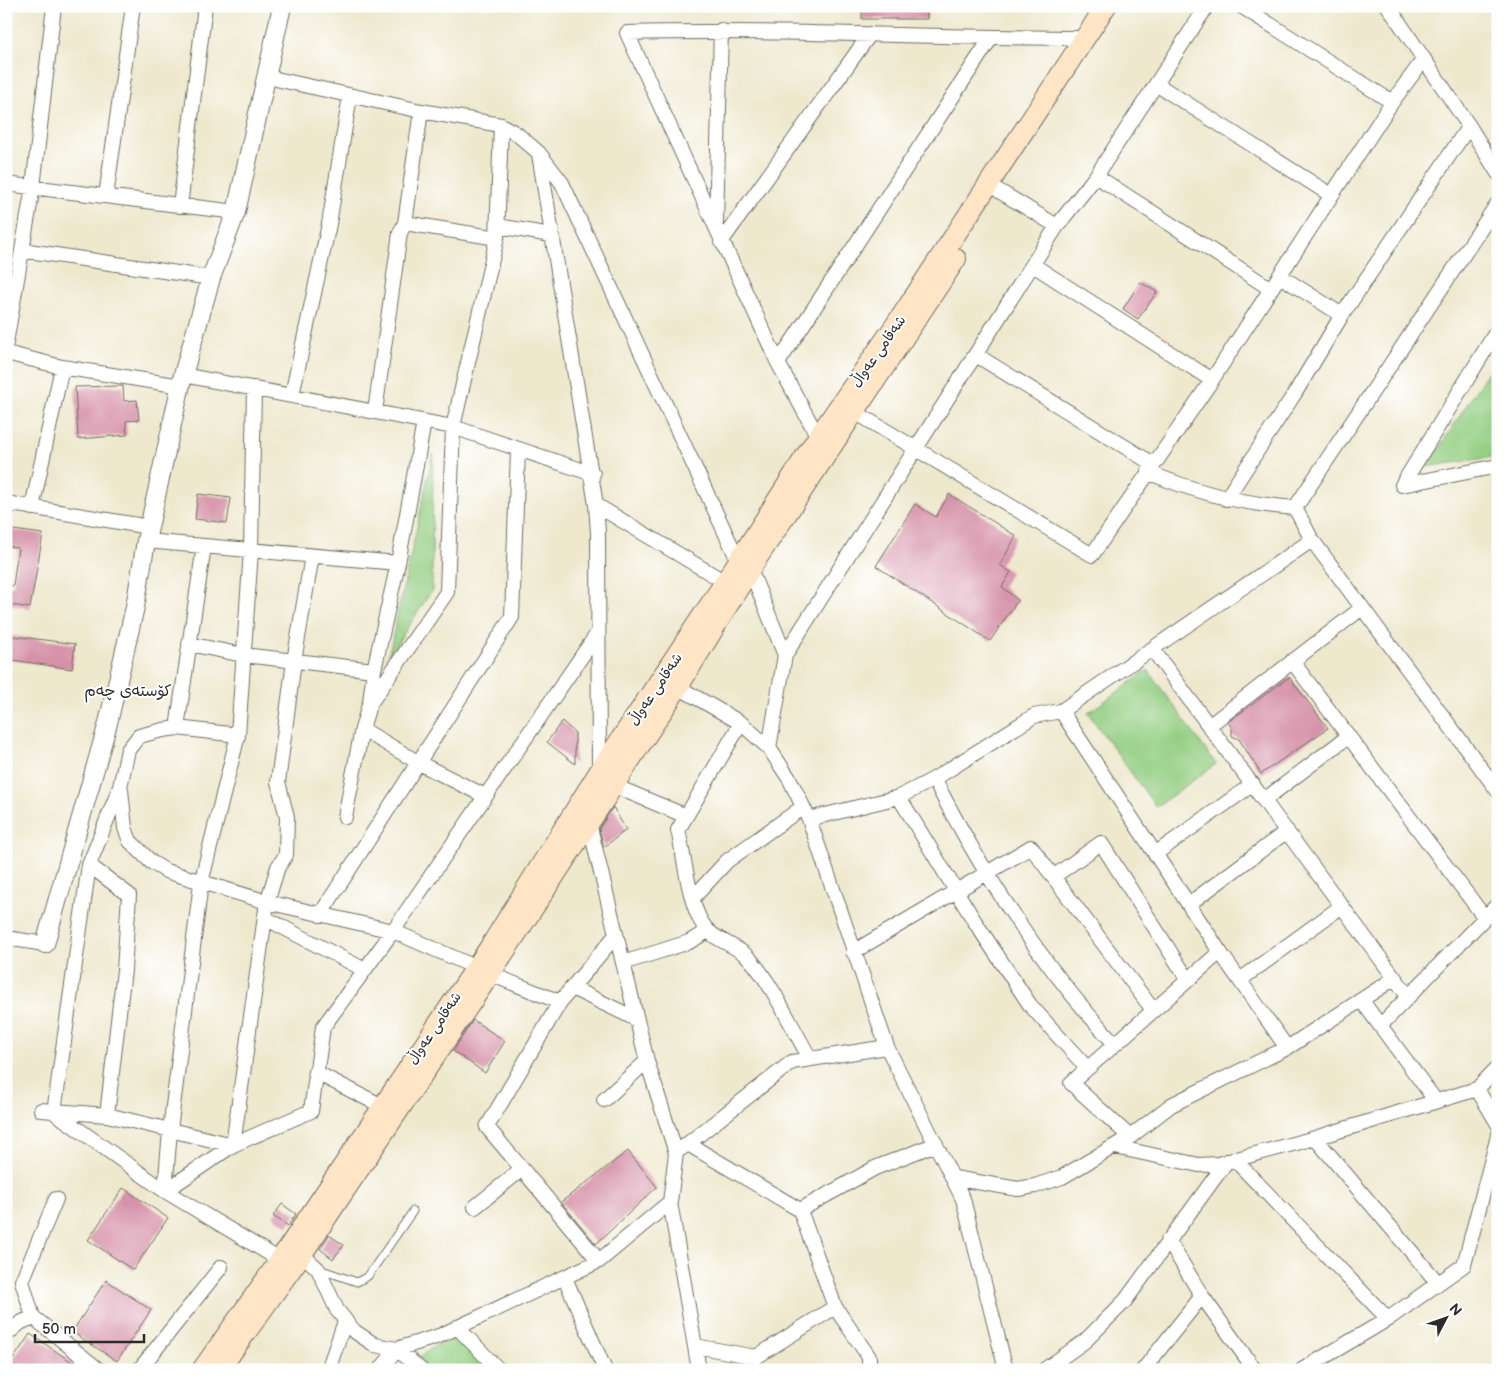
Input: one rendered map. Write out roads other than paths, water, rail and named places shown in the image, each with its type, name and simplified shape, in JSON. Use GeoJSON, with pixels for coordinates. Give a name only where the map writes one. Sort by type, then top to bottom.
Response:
{"type":"FeatureCollection","features":[{"type":"Feature","properties":{"kind":"main road","name":"شەقامی عەواڵ"},"geometry":{"type":"LineString","coordinates":[[219,1370],[302,1254],[482,970],[490,947],[581,802],[606,779],[678,687],[744,564],[818,437],[901,317],[1106,6]]}},
{"type":"Feature","properties":{"kind":"main road","name":"شەقامی عەواڵ"},"geometry":{"type":"LineString","coordinates":[[202,1370],[280,1260],[382,1106],[589,821],[606,779],[725,582],[744,564],[854,412],[1119,6]]}},
{"type":"Feature","properties":{"kind":"street"},"geometry":{"type":"LineString","coordinates":[[6,344],[33,187],[54,6]]}},
{"type":"Feature","properties":{"kind":"street"},"geometry":{"type":"LineString","coordinates":[[106,196],[133,6]]}},
{"type":"Feature","properties":{"kind":"street"},"geometry":{"type":"LineString","coordinates":[[180,206],[205,6]]}},
{"type":"Feature","properties":{"kind":"street"},"geometry":{"type":"LineString","coordinates":[[6,938],[45,944],[108,723],[135,607],[148,534],[182,380],[211,278],[236,212],[282,6]]}},
{"type":"Feature","properties":{"kind":"street"},"geometry":{"type":"LineString","coordinates":[[769,748],[785,655],[914,449],[1058,226],[1096,176],[1207,6]]}},
{"type":"Feature","properties":{"kind":"street"},"geometry":{"type":"LineString","coordinates":[[1241,6],[1392,102]]}},
{"type":"Feature","properties":{"kind":"street"},"geometry":{"type":"LineString","coordinates":[[1388,6],[1469,126],[1498,173]]}},
{"type":"Feature","properties":{"kind":"street"},"geometry":{"type":"LineString","coordinates":[[818,437],[778,363],[627,33],[721,30],[991,38],[1085,38]]}},
{"type":"Feature","properties":{"kind":"street"},"geometry":{"type":"LineString","coordinates":[[716,226],[721,30]]}},
{"type":"Feature","properties":{"kind":"street"},"geometry":{"type":"LineString","coordinates":[[721,242],[870,34]]}},
{"type":"Feature","properties":{"kind":"street"},"geometry":{"type":"LineString","coordinates":[[778,363],[991,38]]}},
{"type":"Feature","properties":{"kind":"street"},"geometry":{"type":"LineString","coordinates":[[854,412],[1092,555],[1212,380],[1392,102],[1424,59]]}},
{"type":"Feature","properties":{"kind":"street"},"geometry":{"type":"LineString","coordinates":[[267,77],[421,111],[500,125],[517,134],[539,153],[562,183],[744,564],[785,655]]}},
{"type":"Feature","properties":{"kind":"street"},"geometry":{"type":"LineString","coordinates":[[1156,84],[1331,195]]}},
{"type":"Feature","properties":{"kind":"street"},"geometry":{"type":"LineString","coordinates":[[292,395],[330,224],[350,96]]}},
{"type":"Feature","properties":{"kind":"street"},"geometry":{"type":"LineString","coordinates":[[375,412],[400,234],[405,223],[421,111]]}},
{"type":"Feature","properties":{"kind":"street"},"geometry":{"type":"LineString","coordinates":[[370,705],[446,592],[453,428],[497,232],[500,125]]}},
{"type":"Feature","properties":{"kind":"street"},"geometry":{"type":"LineString","coordinates":[[1226,499],[1295,393],[1342,315],[1469,126]]}},
{"type":"Feature","properties":{"kind":"street"},"geometry":{"type":"LineString","coordinates":[[539,153],[596,505],[598,533],[597,634],[606,779],[686,816]]}},
{"type":"Feature","properties":{"kind":"street"},"geometry":{"type":"LineString","coordinates":[[1096,176],[1271,289]]}},
{"type":"Feature","properties":{"kind":"street"},"geometry":{"type":"LineString","coordinates":[[6,184],[236,212]]}},
{"type":"Feature","properties":{"kind":"street"},"geometry":{"type":"LineString","coordinates":[[1000,191],[1058,226]]}},
{"type":"Feature","properties":{"kind":"street"},"geometry":{"type":"LineString","coordinates":[[1295,508],[1498,203]]}},
{"type":"Feature","properties":{"kind":"street"},"geometry":{"type":"LineString","coordinates":[[405,223],[551,235]]}},
{"type":"Feature","properties":{"kind":"street"},"geometry":{"type":"LineString","coordinates":[[22,250],[211,278]]}},
{"type":"Feature","properties":{"kind":"street"},"geometry":{"type":"LineString","coordinates":[[1033,265],[1212,380]]}},
{"type":"Feature","properties":{"kind":"street"},"geometry":{"type":"LineString","coordinates":[[1280,276],[1342,315]]}},
{"type":"Feature","properties":{"kind":"street"},"geometry":{"type":"LineString","coordinates":[[1498,329],[1402,485],[1498,466]]}},
{"type":"Feature","properties":{"kind":"street"},"geometry":{"type":"LineString","coordinates":[[6,353],[62,367],[254,388],[424,422],[453,428],[592,474]]}},
{"type":"Feature","properties":{"kind":"street"},"geometry":{"type":"LineString","coordinates":[[976,355],[1182,486],[1226,499],[1295,508]]}},
{"type":"Feature","properties":{"kind":"street"},"geometry":{"type":"LineString","coordinates":[[32,508],[62,367]]}},
{"type":"Feature","properties":{"kind":"street"},"geometry":{"type":"LineString","coordinates":[[165,1191],[170,1130],[201,883],[238,735],[251,551],[254,388]]}},
{"type":"Feature","properties":{"kind":"street"},"geometry":{"type":"LineString","coordinates":[[346,817],[362,729],[370,705],[374,670],[398,563],[424,422]]}},
{"type":"Feature","properties":{"kind":"street"},"geometry":{"type":"LineString","coordinates":[[320,915],[512,617],[518,450]]}},
{"type":"Feature","properties":{"kind":"street"},"geometry":{"type":"LineString","coordinates":[[6,503],[204,546],[398,563]]}},
{"type":"Feature","properties":{"kind":"street"},"geometry":{"type":"LineString","coordinates":[[596,505],[725,582]]}},
{"type":"Feature","properties":{"kind":"street"},"geometry":{"type":"LineString","coordinates":[[1295,508],[1312,540],[1498,791]]}},
{"type":"Feature","properties":{"kind":"street"},"geometry":{"type":"LineString","coordinates":[[693,898],[727,860],[806,813],[899,797],[934,779],[1034,716],[1061,711],[1312,540]]}},
{"type":"Feature","properties":{"kind":"street"},"geometry":{"type":"LineString","coordinates":[[177,728],[204,546]]}},
{"type":"Feature","properties":{"kind":"street"},"geometry":{"type":"LineString","coordinates":[[233,1145],[267,902],[278,867],[286,855],[286,817],[278,782],[294,661],[312,556]]}},
{"type":"Feature","properties":{"kind":"street"},"geometry":{"type":"LineString","coordinates":[[1210,724],[1362,608]]}},
{"type":"Feature","properties":{"kind":"street"},"geometry":{"type":"LineString","coordinates":[[165,1191],[233,1145],[311,1111],[315,1072],[323,1027],[394,931],[597,634]]}},
{"type":"Feature","properties":{"kind":"street"},"geometry":{"type":"LineString","coordinates":[[189,644],[243,655],[374,670]]}},
{"type":"Feature","properties":{"kind":"street"},"geometry":{"type":"LineString","coordinates":[[1153,650],[1210,724],[1408,996]]}},
{"type":"Feature","properties":{"kind":"street"},"geometry":{"type":"LineString","coordinates":[[1292,661],[1485,918]]}},
{"type":"Feature","properties":{"kind":"street"},"geometry":{"type":"LineString","coordinates":[[678,687],[741,723],[769,748],[790,780],[806,813],[887,1047],[954,1178],[969,1216],[1006,1370]]}},
{"type":"Feature","properties":{"kind":"street"},"geometry":{"type":"LineString","coordinates":[[1061,711],[1220,952],[1287,1048]]}},
{"type":"Feature","properties":{"kind":"street"},"geometry":{"type":"LineString","coordinates":[[741,723],[678,830],[699,918],[708,931],[742,952],[756,966],[810,1058]]}},
{"type":"Feature","properties":{"kind":"street"},"geometry":{"type":"LineString","coordinates":[[47,1111],[89,865],[120,786],[128,750],[134,741],[149,733],[177,728],[238,735]]}},
{"type":"Feature","properties":{"kind":"street"},"geometry":{"type":"LineString","coordinates":[[362,729],[419,763],[486,796]]}},
{"type":"Feature","properties":{"kind":"street"},"geometry":{"type":"LineString","coordinates":[[1264,800],[1348,736]]}},
{"type":"Feature","properties":{"kind":"street"},"geometry":{"type":"LineString","coordinates":[[934,779],[970,848],[987,873],[1072,995],[1115,1044]]}},
{"type":"Feature","properties":{"kind":"street"},"geometry":{"type":"LineString","coordinates":[[1155,854],[1253,784]]}},
{"type":"Feature","properties":{"kind":"street"},"geometry":{"type":"LineString","coordinates":[[120,786],[125,828],[130,842],[166,871],[267,902],[394,931],[560,1002]]}},
{"type":"Feature","properties":{"kind":"street"},"geometry":{"type":"LineString","coordinates":[[899,797],[975,922],[1030,1005],[1087,1068]]}},
{"type":"Feature","properties":{"kind":"street"},"geometry":{"type":"LineString","coordinates":[[581,802],[589,821],[647,1061],[676,1153],[670,1202],[698,1370]]}},
{"type":"Feature","properties":{"kind":"street"},"geometry":{"type":"LineString","coordinates":[[1189,904],[1287,831]]}},
{"type":"Feature","properties":{"kind":"street"},"geometry":{"type":"LineString","coordinates":[[1053,877],[1101,843],[1188,980]]}},
{"type":"Feature","properties":{"kind":"street"},"geometry":{"type":"LineString","coordinates":[[853,952],[1031,847],[1153,1010]]}},
{"type":"Feature","properties":{"kind":"street"},"geometry":{"type":"LineString","coordinates":[[89,865],[129,896],[122,989],[107,1115]]}},
{"type":"Feature","properties":{"kind":"street"},"geometry":{"type":"LineString","coordinates":[[1380,1026],[1498,904]]}},
{"type":"Feature","properties":{"kind":"street"},"geometry":{"type":"LineString","coordinates":[[1240,980],[1342,906]]}},
{"type":"Feature","properties":{"kind":"street"},"geometry":{"type":"LineString","coordinates":[[265,918],[365,970]]}},
{"type":"Feature","properties":{"kind":"street"},"geometry":{"type":"LineString","coordinates":[[623,962],[689,942],[708,931]]}},
{"type":"Feature","properties":{"kind":"street"},"geometry":{"type":"LineString","coordinates":[[599,1261],[488,1127],[560,1002],[616,935]]}},
{"type":"Feature","properties":{"kind":"street"},"geometry":{"type":"LineString","coordinates":[[1130,1137],[1071,1082],[1220,952]]}},
{"type":"Feature","properties":{"kind":"street"},"geometry":{"type":"LineString","coordinates":[[954,1178],[1018,1189],[1035,1186],[1062,1177],[1115,1147],[1171,1106],[1287,1048],[1395,978]]}},
{"type":"Feature","properties":{"kind":"street"},"geometry":{"type":"LineString","coordinates":[[572,988],[636,1019]]}},
{"type":"Feature","properties":{"kind":"street"},"geometry":{"type":"LineString","coordinates":[[1362,1001],[1436,1100]]}},
{"type":"Feature","properties":{"kind":"street"},"geometry":{"type":"LineString","coordinates":[[676,1153],[792,1062],[887,1047]]}},
{"type":"Feature","properties":{"kind":"street"},"geometry":{"type":"LineString","coordinates":[[604,1100],[647,1061]]}},
{"type":"Feature","properties":{"kind":"street"},"geometry":{"type":"LineString","coordinates":[[1115,1147],[1199,1165],[1231,1160],[1315,1138],[1477,1089],[1498,1067]]}},
{"type":"Feature","properties":{"kind":"street"},"geometry":{"type":"LineString","coordinates":[[315,1072],[382,1106]]}},
{"type":"Feature","properties":{"kind":"street"},"geometry":{"type":"LineString","coordinates":[[1477,1089],[1498,1124]]}},
{"type":"Feature","properties":{"kind":"street"},"geometry":{"type":"LineString","coordinates":[[47,1111],[107,1115],[233,1145]]}},
{"type":"Feature","properties":{"kind":"street"},"geometry":{"type":"LineString","coordinates":[[47,1111],[165,1191],[280,1260]]}},
{"type":"Feature","properties":{"kind":"street"},"geometry":{"type":"LineString","coordinates":[[1302,1370],[1388,1319],[1464,1265],[1498,1136]]}},
{"type":"Feature","properties":{"kind":"street"},"geometry":{"type":"LineString","coordinates":[[1315,1138],[1438,1284]]}},
{"type":"Feature","properties":{"kind":"street"},"geometry":{"type":"LineString","coordinates":[[688,1144],[800,1210],[835,1307],[869,1357],[869,1370]]}},
{"type":"Feature","properties":{"kind":"street"},"geometry":{"type":"LineString","coordinates":[[800,1210],[875,1168],[936,1144]]}},
{"type":"Feature","properties":{"kind":"street"},"geometry":{"type":"LineString","coordinates":[[1044,1370],[1084,1341],[1125,1301],[1168,1240],[1231,1160]]}},
{"type":"Feature","properties":{"kind":"street"},"geometry":{"type":"LineString","coordinates":[[1231,1160],[1388,1319]]}},
{"type":"Feature","properties":{"kind":"street"},"geometry":{"type":"LineString","coordinates":[[475,1207],[522,1170]]}},
{"type":"Feature","properties":{"kind":"street"},"geometry":{"type":"LineString","coordinates":[[56,1199],[22,1281],[33,1317],[99,1370]]}},
{"type":"Feature","properties":{"kind":"street"},"geometry":{"type":"LineString","coordinates":[[302,1254],[318,1269],[337,1310],[354,1331],[375,1345],[397,1349],[457,1327],[599,1261],[670,1202]]}},
{"type":"Feature","properties":{"kind":"street"},"geometry":{"type":"LineString","coordinates":[[1168,1240],[1202,1296],[1255,1370]]}},
{"type":"Feature","properties":{"kind":"street"},"geometry":{"type":"LineString","coordinates":[[139,1370],[221,1267]]}},
{"type":"Feature","properties":{"kind":"street"},"geometry":{"type":"LineString","coordinates":[[565,1278],[605,1370]]}},
{"type":"Feature","properties":{"kind":"street"},"geometry":{"type":"LineString","coordinates":[[1143,1370],[1202,1296]]}},
{"type":"Feature","properties":{"kind":"street"},"geometry":{"type":"LineString","coordinates":[[695,1346],[756,1357],[835,1307]]}},
{"type":"Feature","properties":{"kind":"street"},"geometry":{"type":"LineString","coordinates":[[6,1335],[20,1323],[33,1317]]}},
{"type":"Feature","properties":{"kind":"street"},"geometry":{"type":"LineString","coordinates":[[328,1370],[345,1321]]}},
{"type":"Feature","properties":{"kind":"street"},"geometry":{"type":"LineString","coordinates":[[457,1327],[499,1370]]}},
{"type":"Feature","properties":{"kind":"street"},"geometry":{"type":"LineString","coordinates":[[380,1370],[397,1349]]}},
{"type":"Feature","properties":{"kind":"street"},"geometry":{"type":"LineString","coordinates":[[397,1349],[421,1370]]}},
{"type":"Feature","properties":{"kind":"lane"},"geometry":{"type":"LineString","coordinates":[[318,1269],[357,1282],[368,1276],[413,1211]]}},
{"type":"Feature","properties":{"kind":"district","name":"کۆستەی چەم"},"geometry":{"type":"Point","coordinates":[128,690]}}]}
